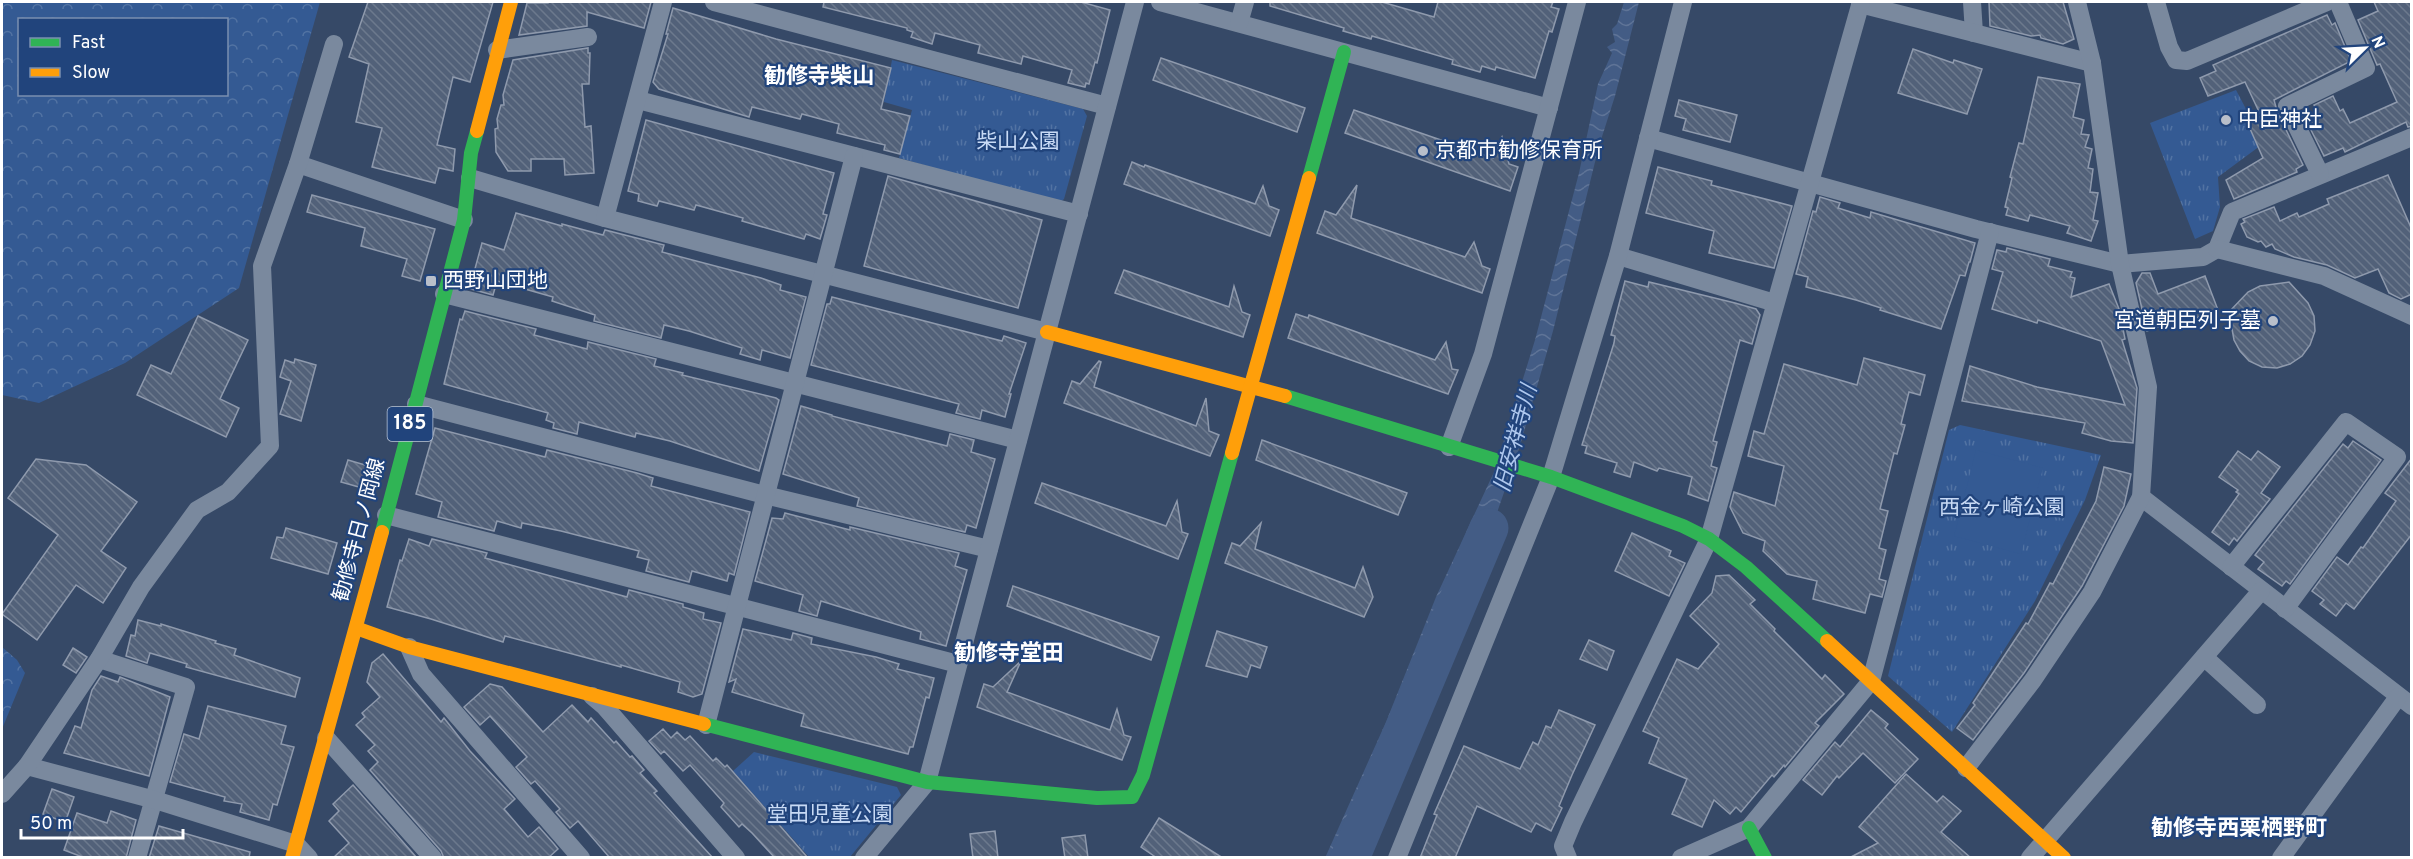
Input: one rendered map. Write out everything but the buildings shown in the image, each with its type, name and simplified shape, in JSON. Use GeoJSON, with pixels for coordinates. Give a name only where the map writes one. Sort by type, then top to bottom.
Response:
{"type":"FeatureCollection","features":[{"type":"Feature","properties":{"kind":"street","name":"勧修寺日ノ岡線"},"geometry":{"type":"LineString","coordinates":[[294,851],[356,628],[464,220],[471,153],[511,2]]}},
{"type":"Feature","properties":{"kind":"street"},"geometry":{"type":"LineString","coordinates":[[605,218],[663,2]]}},
{"type":"Feature","properties":{"kind":"street"},"geometry":{"type":"LineString","coordinates":[[714,2],[1107,106]]}},
{"type":"Feature","properties":{"kind":"street"},"geometry":{"type":"LineString","coordinates":[[864,858],[927,782],[1136,2]]}},
{"type":"Feature","properties":{"kind":"street"},"geometry":{"type":"LineString","coordinates":[[1160,2],[1549,108]]}},
{"type":"Feature","properties":{"kind":"street"},"geometry":{"type":"LineString","coordinates":[[1239,23],[1245,2]]}},
{"type":"Feature","properties":{"kind":"street"},"geometry":{"type":"LineString","coordinates":[[1457,449],[1577,2]]}},
{"type":"Feature","properties":{"kind":"street"},"geometry":{"type":"LineString","coordinates":[[1397,858],[1551,477],[1618,256],[1683,2]]}},
{"type":"Feature","properties":{"kind":"street"},"geometry":{"type":"LineString","coordinates":[[1972,2],[1974,33]]}},
{"type":"Feature","properties":{"kind":"street"},"geometry":{"type":"LineString","coordinates":[[1966,768],[2033,680],[2092,592],[2141,497],[2148,387],[2120,264],[2092,63],[2077,2]]}},
{"type":"Feature","properties":{"kind":"street"},"geometry":{"type":"LineString","coordinates":[[2156,2],[2169,47],[2176,60],[2187,61],[2327,2]]}},
{"type":"Feature","properties":{"kind":"street"},"geometry":{"type":"LineString","coordinates":[[2320,174],[2287,106],[2366,68],[2338,2]]}},
{"type":"Feature","properties":{"kind":"street"},"geometry":{"type":"LineString","coordinates":[[1568,858],[1563,846],[1573,822],[1709,538],[1861,3],[2092,63]]}},
{"type":"Feature","properties":{"kind":"street"},"geometry":{"type":"LineString","coordinates":[[497,50],[588,37]]}},
{"type":"Feature","properties":{"kind":"street"},"geometry":{"type":"LineString","coordinates":[[2,794],[27,766],[99,659],[141,586],[197,510],[228,492],[270,446],[262,266],[298,164],[334,44]]}},
{"type":"Feature","properties":{"kind":"street"},"geometry":{"type":"LineString","coordinates":[[356,628],[409,647],[927,782],[1097,798],[1132,797],[1143,775],[1344,52]]}},
{"type":"Feature","properties":{"kind":"street"},"geometry":{"type":"LineString","coordinates":[[638,100],[1079,214]]}},
{"type":"Feature","properties":{"kind":"street"},"geometry":{"type":"LineString","coordinates":[[2217,249],[2232,212],[2412,137]]}},
{"type":"Feature","properties":{"kind":"street"},"geometry":{"type":"LineString","coordinates":[[1648,138],[1990,232],[2120,264],[2203,256],[2217,249],[2324,276],[2412,316]]}},
{"type":"Feature","properties":{"kind":"street"},"geometry":{"type":"LineString","coordinates":[[706,724],[854,156]]}},
{"type":"Feature","properties":{"kind":"street"},"geometry":{"type":"LineString","coordinates":[[298,164],[464,220]]}},
{"type":"Feature","properties":{"kind":"street"},"geometry":{"type":"LineString","coordinates":[[470,178],[605,218],[824,273],[1251,386],[1551,477],[1683,526],[1709,538],[1746,567],[2064,858]]}},
{"type":"Feature","properties":{"kind":"street"},"geometry":{"type":"LineString","coordinates":[[1681,858],[1749,828],[1871,681],[1990,232]]}},
{"type":"Feature","properties":{"kind":"street"},"geometry":{"type":"LineString","coordinates":[[1618,256],[1775,303]]}},
{"type":"Feature","properties":{"kind":"street"},"geometry":{"type":"LineString","coordinates":[[444,294],[1018,440]]}},
{"type":"Feature","properties":{"kind":"street"},"geometry":{"type":"LineString","coordinates":[[416,404],[765,495],[989,549]]}},
{"type":"Feature","properties":{"kind":"street"},"geometry":{"type":"LineString","coordinates":[[2231,567],[2346,422],[2397,458],[2285,609]]}},
{"type":"Feature","properties":{"kind":"street"},"geometry":{"type":"LineString","coordinates":[[2141,497],[2405,702],[2281,858]]}},
{"type":"Feature","properties":{"kind":"street"},"geometry":{"type":"LineString","coordinates":[[386,515],[958,664]]}},
{"type":"Feature","properties":{"kind":"street"},"geometry":{"type":"LineString","coordinates":[[2030,858],[2261,591]]}},
{"type":"Feature","properties":{"kind":"street"},"geometry":{"type":"LineString","coordinates":[[409,647],[420,674],[581,858]]}},
{"type":"Feature","properties":{"kind":"street"},"geometry":{"type":"LineString","coordinates":[[2204,657],[2257,705]]}},
{"type":"Feature","properties":{"kind":"street"},"geometry":{"type":"LineString","coordinates":[[99,659],[186,687],[155,800],[136,858]]}},
{"type":"Feature","properties":{"kind":"street"},"geometry":{"type":"LineString","coordinates":[[590,695],[605,707],[736,858]]}},
{"type":"Feature","properties":{"kind":"street"},"geometry":{"type":"LineString","coordinates":[[326,738],[433,858]]}},
{"type":"Feature","properties":{"kind":"street"},"geometry":{"type":"LineString","coordinates":[[27,766],[155,800],[309,858]]}},
{"type":"Feature","properties":{"kind":"street"},"geometry":{"type":"LineString","coordinates":[[1749,828],[1765,858]]}},
{"type":"Feature","properties":{"kind":"green space"},"geometry":{"type":"Polygon","coordinates":[[[2,2],[320,2],[239,288],[125,363],[39,403],[2,395],[2,2]]]}},
{"type":"Feature","properties":{"kind":"green space","name":"柴山公園"},"geometry":{"type":"Polygon","coordinates":[[[892,60],[1083,109],[1087,116],[1064,199],[1059,203],[899,158],[912,110],[884,102],[892,60]]]}},
{"type":"Feature","properties":{"kind":"green space"},"geometry":{"type":"Polygon","coordinates":[[[2236,90],[2264,143],[2218,177],[2220,207],[2213,231],[2195,239],[2150,123],[2236,90]]]}},
{"type":"Feature","properties":{"kind":"green space","name":"西金ヶ崎公園"},"geometry":{"type":"Polygon","coordinates":[[[1960,425],[2101,455],[2085,500],[2035,601],[1952,732],[1888,676],[1949,430],[1960,425]]]}},
{"type":"Feature","properties":{"kind":"green space"},"geometry":{"type":"Polygon","coordinates":[[[1976,450],[2043,468],[2021,554],[1954,536],[1976,450]]]}},
{"type":"Feature","properties":{"kind":"green space"},"geometry":{"type":"Polygon","coordinates":[[[2,647],[17,660],[25,673],[2,729],[2,647]]]}},
{"type":"Feature","properties":{"kind":"green space","name":"堂田児童公園"},"geometry":{"type":"Polygon","coordinates":[[[754,752],[897,787],[901,795],[850,857],[809,857],[733,771],[754,752]]]}},
{"type":"Feature","properties":{"kind":"water"},"geometry":{"type":"Polygon","coordinates":[[[1624,2],[1639,2],[1615,96],[1599,146],[1553,331],[1519,449],[1481,559],[1448,605],[1424,682],[1403,713],[1342,857],[1325,858],[1386,722],[1436,597],[1494,472],[1535,340],[1579,173],[1598,84],[1612,53],[1607,47],[1615,42],[1612,29],[1617,24],[1624,2]]]}},
{"type":"Feature","properties":{"kind":"waterway","name":"旧安祥寺川"},"geometry":{"type":"LineString","coordinates":[[1350,858],[1489,528]]}},
{"type":"Feature","properties":{"kind":"traffic: fast"},"geometry":{"type":"LineString","coordinates":[[1309,178],[1344,52]]}},
{"type":"Feature","properties":{"kind":"traffic: fast"},"geometry":{"type":"LineString","coordinates":[[382,532],[464,220],[471,153],[477,131]]}},
{"type":"Feature","properties":{"kind":"traffic: fast"},"geometry":{"type":"LineString","coordinates":[[1285,396],[1551,477],[1683,526],[1709,539],[1746,567],[1827,641]]}},
{"type":"Feature","properties":{"kind":"traffic: fast"},"geometry":{"type":"LineString","coordinates":[[704,724],[927,782],[1097,798],[1132,797],[1143,775],[1232,453]]}},
{"type":"Feature","properties":{"kind":"traffic: fast"},"geometry":{"type":"LineString","coordinates":[[1749,828],[1765,858]]}},
{"type":"Feature","properties":{"kind":"traffic: slow"},"geometry":{"type":"LineString","coordinates":[[477,131],[511,2]]}},
{"type":"Feature","properties":{"kind":"traffic: slow"},"geometry":{"type":"LineString","coordinates":[[1232,453],[1309,178]]}},
{"type":"Feature","properties":{"kind":"traffic: slow"},"geometry":{"type":"LineString","coordinates":[[1047,332],[1285,396]]}},
{"type":"Feature","properties":{"kind":"traffic: slow"},"geometry":{"type":"LineString","coordinates":[[292,858],[382,532]]}},
{"type":"Feature","properties":{"kind":"traffic: slow"},"geometry":{"type":"LineString","coordinates":[[356,628],[409,647],[704,724]]}},
{"type":"Feature","properties":{"kind":"traffic: slow"},"geometry":{"type":"LineString","coordinates":[[1827,641],[2064,858]]}},
{"type":"Feature","properties":{"kind":"place","name":"中臣神社"},"geometry":{"type":"Point","coordinates":[2226,120]}},
{"type":"Feature","properties":{"kind":"place","name":"京都市勧修保育所"},"geometry":{"type":"Point","coordinates":[1423,151]}},
{"type":"Feature","properties":{"kind":"place","name":"西野山団地"},"geometry":{"type":"Point","coordinates":[431,281]}},
{"type":"Feature","properties":{"kind":"place","name":"宮道朝臣列子墓"},"geometry":{"type":"Point","coordinates":[2273,321]}},
{"type":"Feature","properties":{"kind":"district","name":"勧修寺柴山"},"geometry":{"type":"Point","coordinates":[819,77]}},
{"type":"Feature","properties":{"kind":"district","name":"勧修寺堂田"},"geometry":{"type":"Point","coordinates":[1009,654]}},
{"type":"Feature","properties":{"kind":"district","name":"勧修寺西栗栖野町"},"geometry":{"type":"Point","coordinates":[2239,829]}}]}
